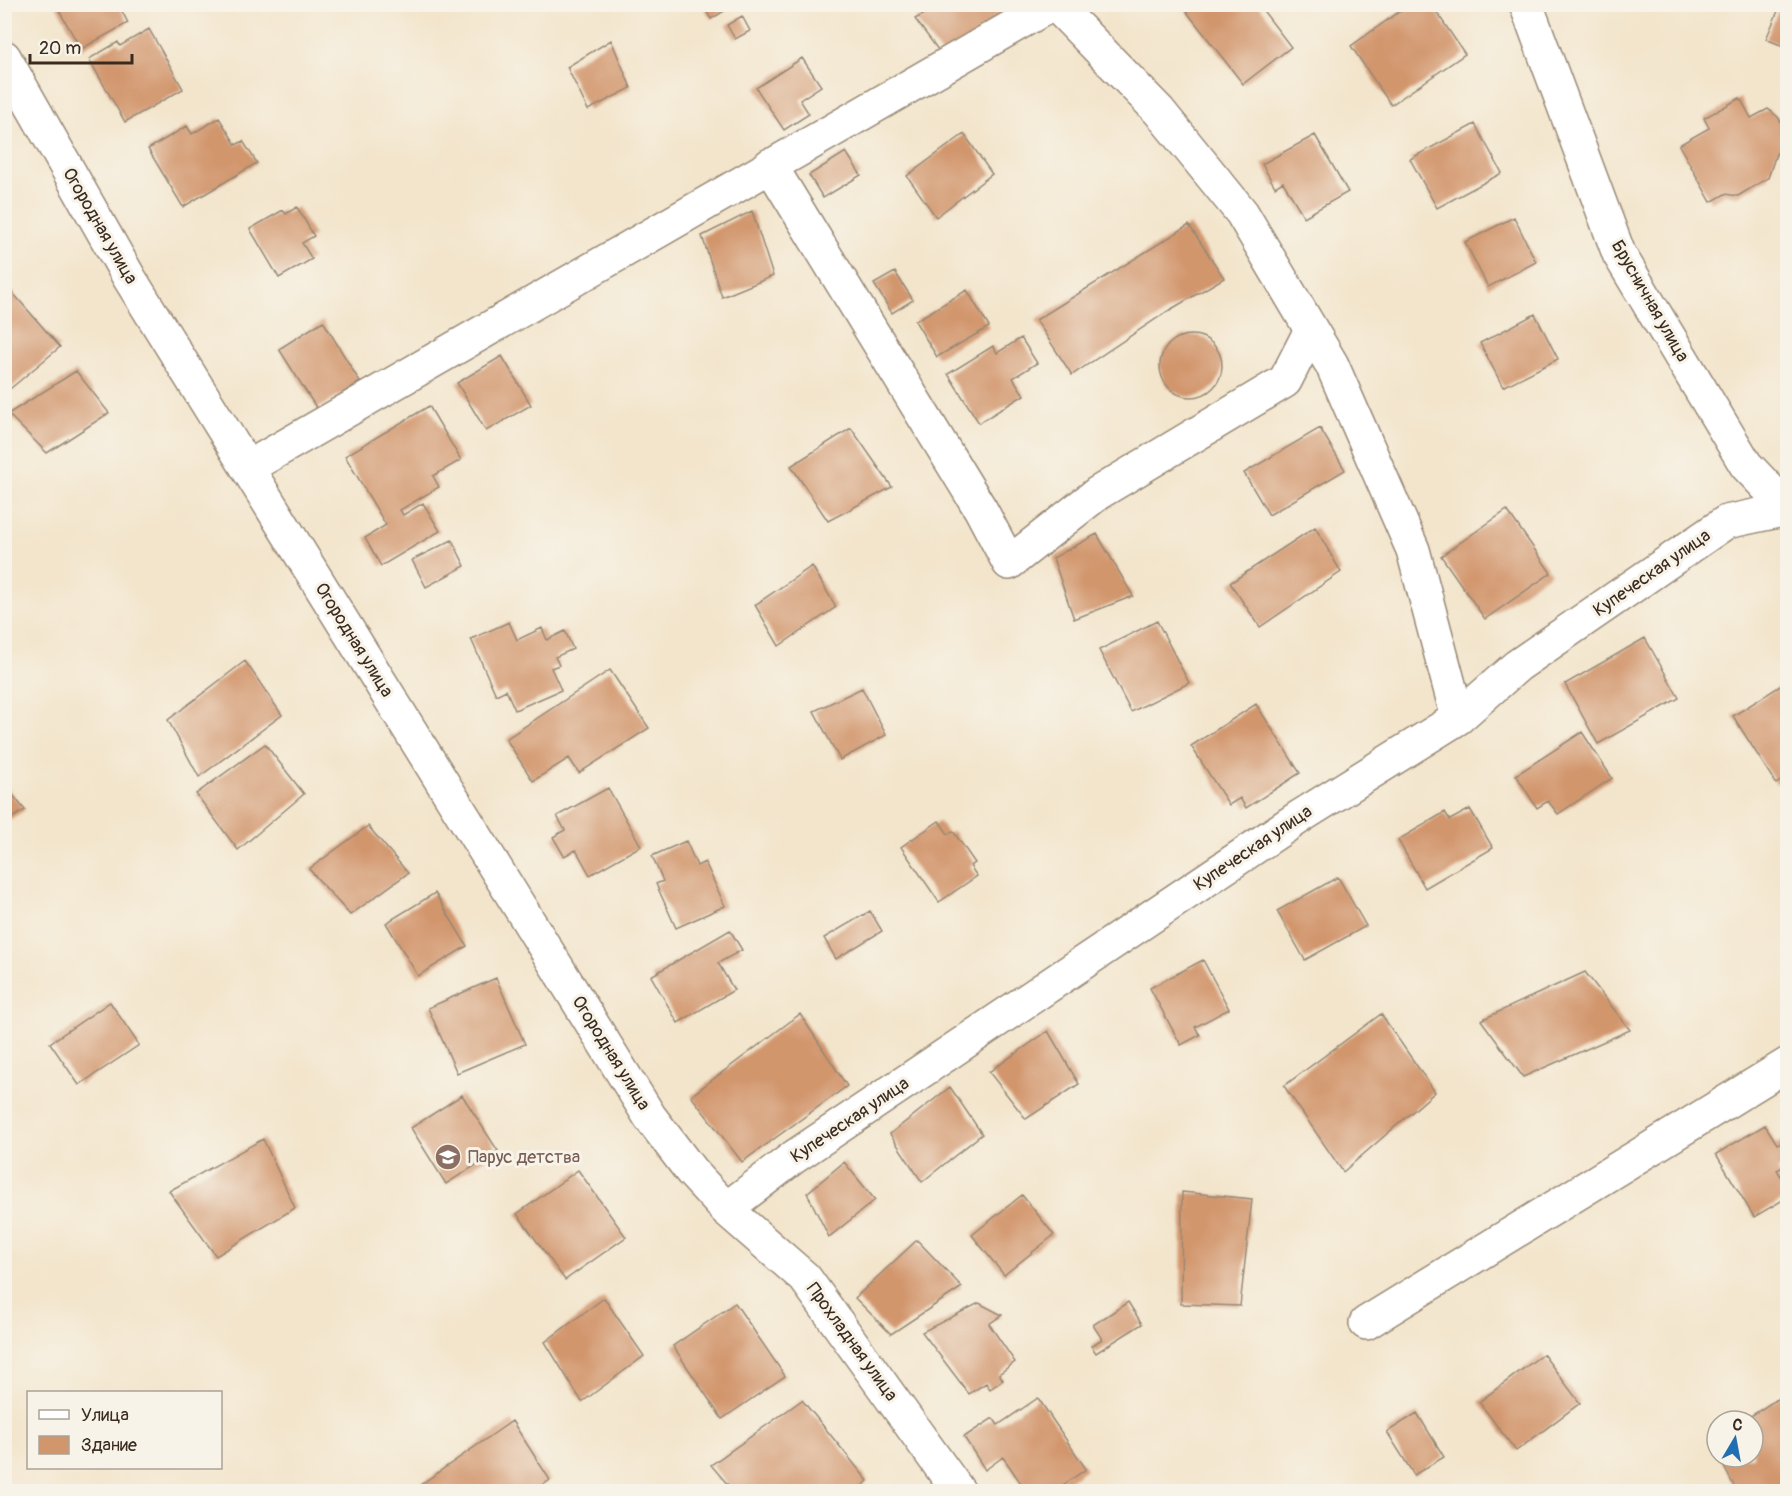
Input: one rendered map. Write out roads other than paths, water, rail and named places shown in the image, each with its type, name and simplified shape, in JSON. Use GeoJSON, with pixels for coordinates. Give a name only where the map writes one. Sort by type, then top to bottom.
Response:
{"type":"FeatureCollection","features":[{"type":"Feature","properties":{"kind":"street"},"geometry":{"type":"LineString","coordinates":[[247,468],[770,165],[1054,4],[1159,111],[1242,213],[1332,365],[1413,550],[1458,718]]}},
{"type":"Feature","properties":{"kind":"street","name":"Брусничная улица"},"geometry":{"type":"LineString","coordinates":[[1526,4],[1619,254],[1746,465],[1788,509]]}},
{"type":"Feature","properties":{"kind":"street","name":"Огородная улица"},"geometry":{"type":"LineString","coordinates":[[4,57],[130,279],[650,1117],[691,1171],[726,1209]]}},
{"type":"Feature","properties":{"kind":"street"},"geometry":{"type":"LineString","coordinates":[[770,165],[981,510],[1009,563],[1098,493],[1285,381],[1311,330]]}},
{"type":"Feature","properties":{"kind":"street","name":"Купеческая улица"},"geometry":{"type":"LineString","coordinates":[[726,1209],[794,1157],[1291,822],[1458,718],[1517,666],[1726,522],[1788,509]]}},
{"type":"Feature","properties":{"kind":"street"},"geometry":{"type":"LineString","coordinates":[[1366,1323],[1788,1064]]}},
{"type":"Feature","properties":{"kind":"street","name":"Прохладная улица"},"geometry":{"type":"LineString","coordinates":[[726,1209],[805,1278],[959,1491]]}},
{"type":"Feature","properties":{"kind":"place","name":"Парус детства"},"geometry":{"type":"Point","coordinates":[448,1157]}}]}
